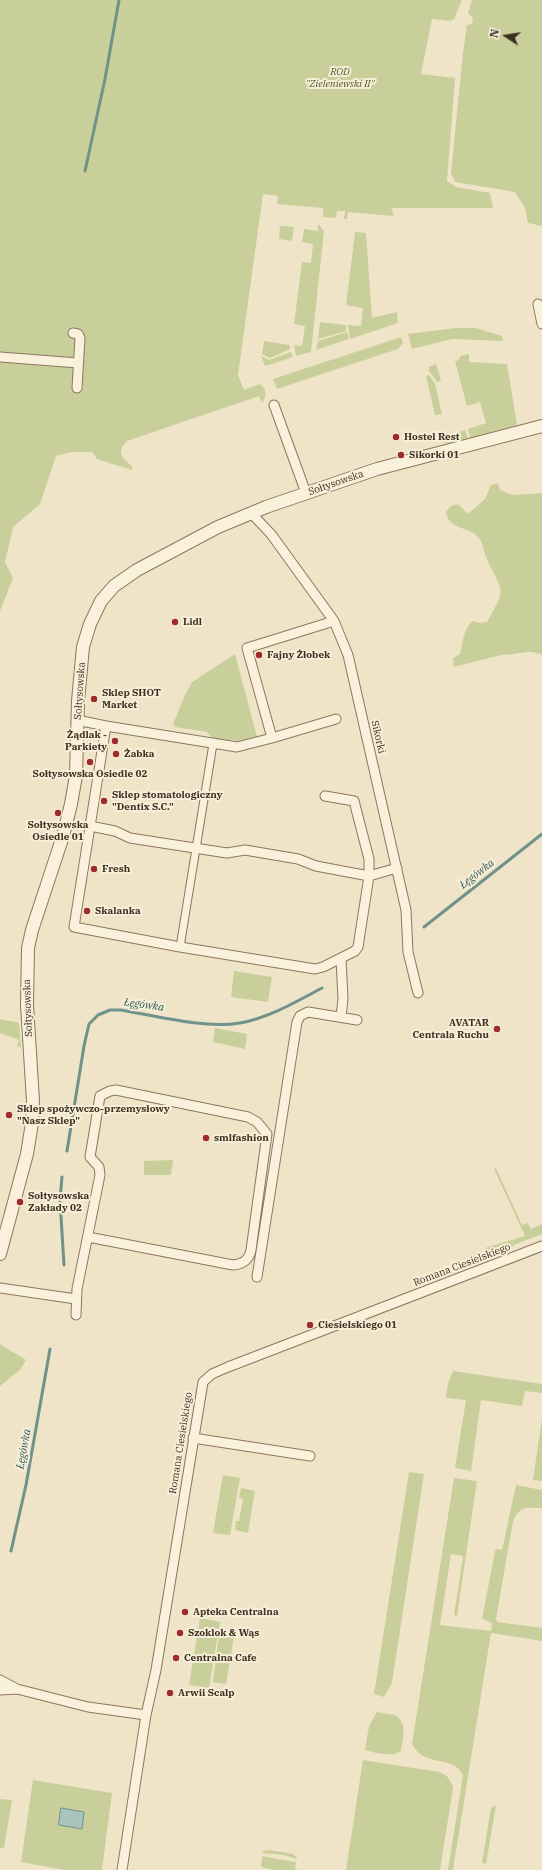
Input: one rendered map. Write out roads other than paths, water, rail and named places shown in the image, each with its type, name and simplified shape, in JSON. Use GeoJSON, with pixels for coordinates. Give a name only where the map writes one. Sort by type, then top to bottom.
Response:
{"type":"FeatureCollection","features":[{"type":"Feature","properties":{"kind":"street"},"geometry":{"type":"LineString","coordinates":[[538,304],[542,324]]}},
{"type":"Feature","properties":{"kind":"street"},"geometry":{"type":"LineString","coordinates":[[73,333],[78,334],[80,338],[76,388]]}},
{"type":"Feature","properties":{"kind":"street"},"geometry":{"type":"LineString","coordinates":[[0,357],[78,364]]}},
{"type":"Feature","properties":{"kind":"street"},"geometry":{"type":"LineString","coordinates":[[274,405],[306,493]]}},
{"type":"Feature","properties":{"kind":"street","name":"Sołtysowska"},"geometry":{"type":"LineString","coordinates":[[0,1254],[27,1154],[32,1123],[33,1101],[27,1005],[28,948],[37,912],[70,810],[76,776],[80,672],[85,639],[93,616],[105,596],[114,586],[137,570],[218,527],[251,513],[378,469],[542,426]]}},
{"type":"Feature","properties":{"kind":"street","name":"Sikorki"},"geometry":{"type":"LineString","coordinates":[[251,513],[271,534],[334,621],[348,655],[406,910],[408,952],[418,993]]}},
{"type":"Feature","properties":{"kind":"street"},"geometry":{"type":"LineString","coordinates":[[272,738],[247,648],[334,621]]}},
{"type":"Feature","properties":{"kind":"street"},"geometry":{"type":"LineString","coordinates":[[77,720],[237,747],[336,719]]}},
{"type":"Feature","properties":{"kind":"street"},"geometry":{"type":"LineString","coordinates":[[106,726],[74,927],[180,947],[315,969],[341,959],[355,951],[358,947],[370,876],[369,860],[354,801],[325,796]]}},
{"type":"Feature","properties":{"kind":"street"},"geometry":{"type":"LineString","coordinates":[[180,947],[213,744]]}},
{"type":"Feature","properties":{"kind":"street"},"geometry":{"type":"LineString","coordinates":[[90,826],[115,831],[130,838],[227,853],[244,850],[252,851],[298,859],[316,866],[370,876],[396,868]]}},
{"type":"Feature","properties":{"kind":"street"},"geometry":{"type":"LineString","coordinates":[[341,959],[343,999],[341,1017]]}},
{"type":"Feature","properties":{"kind":"street"},"geometry":{"type":"LineString","coordinates":[[258,1277],[297,1022],[300,1016],[308,1012],[357,1020]]}},
{"type":"Feature","properties":{"kind":"street"},"geometry":{"type":"LineString","coordinates":[[76,1315],[76,1299],[88,1237],[100,1175],[99,1167],[90,1157],[100,1096],[110,1090],[116,1090],[248,1116],[257,1122],[267,1134],[251,1250],[248,1258],[244,1262],[233,1265],[88,1237]]}},
{"type":"Feature","properties":{"kind":"street","name":"Romana Ciesielskiego"},"geometry":{"type":"LineString","coordinates":[[122,1870],[146,1715],[155,1675],[201,1386],[205,1380],[212,1374],[542,1246]]}},
{"type":"Feature","properties":{"kind":"street"},"geometry":{"type":"LineString","coordinates":[[0,1288],[76,1299]]}},
{"type":"Feature","properties":{"kind":"street"},"geometry":{"type":"LineString","coordinates":[[193,1438],[310,1456]]}},
{"type":"Feature","properties":{"kind":"street"},"geometry":{"type":"LineString","coordinates":[[0,1680],[17,1689],[88,1707],[146,1715]]}},
{"type":"Feature","properties":{"kind":"street"},"geometry":{"type":"LineString","coordinates":[[0,1690],[17,1689]]}},
{"type":"Feature","properties":{"kind":"water"},"geometry":{"type":"Polygon","coordinates":[[[61,1808],[84,1812],[82,1829],[59,1825],[61,1808]]]}},
{"type":"Feature","properties":{"kind":"waterway"},"geometry":{"type":"LineString","coordinates":[[85,171],[105,79],[119,0]]}},
{"type":"Feature","properties":{"kind":"waterway","name":"Łęgówka"},"geometry":{"type":"LineString","coordinates":[[424,927],[542,834]]}},
{"type":"Feature","properties":{"kind":"waterway","name":"Łęgówka"},"geometry":{"type":"LineString","coordinates":[[67,1151],[89,1024],[98,1015],[110,1010],[121,1010],[197,1023],[240,1023],[271,1013],[322,988]]}},
{"type":"Feature","properties":{"kind":"waterway","name":"Łęgówka"},"geometry":{"type":"LineString","coordinates":[[62,1177],[60,1200],[64,1265]]}},
{"type":"Feature","properties":{"kind":"waterway","name":"Łęgówka"},"geometry":{"type":"LineString","coordinates":[[11,1551],[26,1485],[50,1349]]}},
{"type":"Feature","properties":{"kind":"place","name":"Hostel Rest"},"geometry":{"type":"Point","coordinates":[396,437]}},
{"type":"Feature","properties":{"kind":"place","name":"Sikorki 01"},"geometry":{"type":"Point","coordinates":[401,455]}},
{"type":"Feature","properties":{"kind":"place","name":"Lidl"},"geometry":{"type":"Point","coordinates":[175,622]}},
{"type":"Feature","properties":{"kind":"place","name":"Fajny Żłobek"},"geometry":{"type":"Point","coordinates":[259,655]}},
{"type":"Feature","properties":{"kind":"place","name":"Sklep SHOT Market"},"geometry":{"type":"Point","coordinates":[94,699]}},
{"type":"Feature","properties":{"kind":"place","name":"Żądlak - Parkiety"},"geometry":{"type":"Point","coordinates":[115,741]}},
{"type":"Feature","properties":{"kind":"place","name":"Żabka"},"geometry":{"type":"Point","coordinates":[116,754]}},
{"type":"Feature","properties":{"kind":"place","name":"Sołtysowska Osiedle 02"},"geometry":{"type":"Point","coordinates":[90,762]}},
{"type":"Feature","properties":{"kind":"place","name":"Sklep stomatologiczny \"Dentix S.C.\""},"geometry":{"type":"Point","coordinates":[104,801]}},
{"type":"Feature","properties":{"kind":"place","name":"Sołtysowska Osiedle 01"},"geometry":{"type":"Point","coordinates":[58,813]}},
{"type":"Feature","properties":{"kind":"place","name":"Fresh"},"geometry":{"type":"Point","coordinates":[94,869]}},
{"type":"Feature","properties":{"kind":"place","name":"Skalanka"},"geometry":{"type":"Point","coordinates":[87,911]}},
{"type":"Feature","properties":{"kind":"place","name":"AVATAR Centrala Ruchu"},"geometry":{"type":"Point","coordinates":[497,1029]}},
{"type":"Feature","properties":{"kind":"place","name":"Sklep spożywczo-przemysłowy \"Nasz Sklep\""},"geometry":{"type":"Point","coordinates":[9,1115]}},
{"type":"Feature","properties":{"kind":"place","name":"smlfashion"},"geometry":{"type":"Point","coordinates":[206,1138]}},
{"type":"Feature","properties":{"kind":"place","name":"Sołtysowska Zakłady 02"},"geometry":{"type":"Point","coordinates":[20,1202]}},
{"type":"Feature","properties":{"kind":"place","name":"Ciesielskiego 01"},"geometry":{"type":"Point","coordinates":[310,1325]}},
{"type":"Feature","properties":{"kind":"place","name":"Apteka Centralna"},"geometry":{"type":"Point","coordinates":[185,1612]}},
{"type":"Feature","properties":{"kind":"place","name":"Szoklok & Wąs"},"geometry":{"type":"Point","coordinates":[180,1633]}},
{"type":"Feature","properties":{"kind":"place","name":"Centralna Cafe"},"geometry":{"type":"Point","coordinates":[176,1658]}},
{"type":"Feature","properties":{"kind":"place","name":"Arwii Scalp"},"geometry":{"type":"Point","coordinates":[170,1693]}},
{"type":"Feature","properties":{"kind":"park label","name":"ROD \"Zieleniewski II\""},"geometry":{"type":"Point","coordinates":[340,78]}}]}
